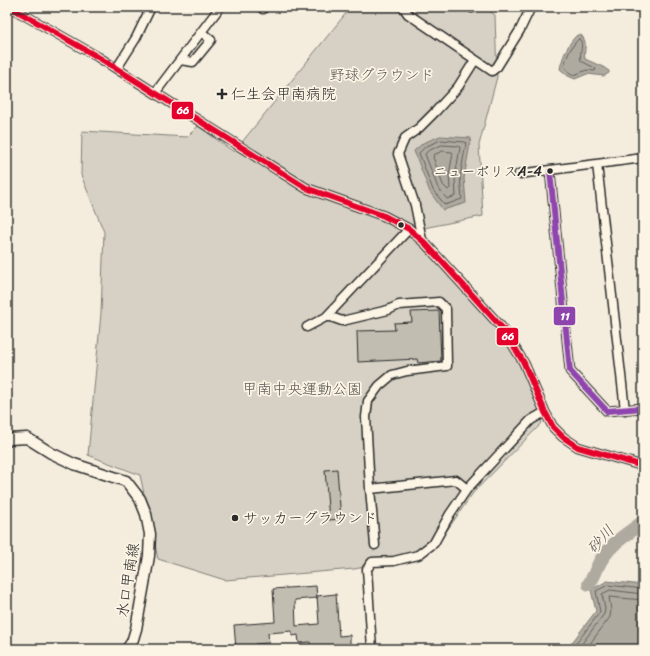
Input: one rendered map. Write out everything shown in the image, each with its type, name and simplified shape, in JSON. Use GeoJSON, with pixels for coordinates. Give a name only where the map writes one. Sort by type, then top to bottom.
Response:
{"type":"FeatureCollection","features":[{"type":"Feature","properties":{"kind":"main road","name":"水口甲南線"},"geometry":{"type":"LineString","coordinates":[[7,441],[9,439],[27,438],[74,464],[126,481],[140,500],[146,514],[150,534],[149,556],[136,629],[132,642],[127,649]]}},
{"type":"Feature","properties":{"kind":"street"},"geometry":{"type":"LineString","coordinates":[[10,7],[117,68],[306,188],[384,216],[409,228],[422,240],[504,330],[524,363],[553,427],[563,438],[578,447],[643,466]]}},
{"type":"Feature","properties":{"kind":"street"},"geometry":{"type":"LineString","coordinates":[[117,68],[136,38],[151,7]]}},
{"type":"Feature","properties":{"kind":"street"},"geometry":{"type":"LineString","coordinates":[[156,92],[220,7]]}},
{"type":"Feature","properties":{"kind":"street"},"geometry":{"type":"LineString","coordinates":[[403,7],[408,14],[492,70],[497,67],[520,30],[531,7]]}},
{"type":"Feature","properties":{"kind":"street"},"geometry":{"type":"LineString","coordinates":[[180,60],[193,62],[211,40],[201,32]]}},
{"type":"Feature","properties":{"kind":"street"},"geometry":{"type":"LineString","coordinates":[[422,240],[415,205],[398,154],[405,138],[419,128],[458,87],[475,60]]}},
{"type":"Feature","properties":{"kind":"street"},"geometry":{"type":"LineString","coordinates":[[519,174],[643,158]]}},
{"type":"Feature","properties":{"kind":"street"},"geometry":{"type":"LineString","coordinates":[[597,164],[624,410]]}},
{"type":"Feature","properties":{"kind":"street"},"geometry":{"type":"LineString","coordinates":[[550,171],[570,371],[607,411],[643,408]]}},
{"type":"Feature","properties":{"kind":"street"},"geometry":{"type":"LineString","coordinates":[[308,327],[326,317],[409,228]]}},
{"type":"Feature","properties":{"kind":"street"},"geometry":{"type":"LineString","coordinates":[[326,317],[331,317],[342,321],[388,310],[400,305],[414,303],[439,302],[446,309],[447,366],[407,370],[392,375],[379,386],[368,401],[366,416],[375,545]]}},
{"type":"Feature","properties":{"kind":"street"},"geometry":{"type":"LineString","coordinates":[[372,649],[367,569],[372,562],[394,560],[418,555],[434,543],[450,514],[467,489],[531,420],[545,412]]}},
{"type":"Feature","properties":{"kind":"street"},"geometry":{"type":"LineString","coordinates":[[370,489],[456,480],[467,489]]}},
{"type":"Feature","properties":{"kind":"green space","name":"甲南中央運動公園"},"geometry":{"type":"Polygon","coordinates":[[[351,7],[484,7],[495,15],[497,77],[479,145],[483,216],[399,233],[415,240],[458,284],[499,331],[522,367],[539,406],[542,423],[473,493],[441,539],[421,557],[354,569],[225,580],[158,559],[140,475],[88,455],[101,313],[104,232],[81,175],[82,131],[187,137],[198,126],[234,152],[351,7]]]}},
{"type":"Feature","properties":{"kind":"water"},"geometry":{"type":"Polygon","coordinates":[[[577,35],[581,35],[585,41],[585,59],[603,67],[609,71],[609,73],[604,76],[587,74],[575,79],[568,76],[560,69],[566,51],[577,35]]]}},
{"type":"Feature","properties":{"kind":"water"},"geometry":{"type":"Polygon","coordinates":[[[440,136],[471,138],[464,178],[466,203],[443,210],[430,192],[414,151],[423,143],[440,136]]]}},
{"type":"Feature","properties":{"kind":"water"},"geometry":{"type":"Polygon","coordinates":[[[607,581],[643,585],[643,649],[567,649],[596,611],[591,590],[607,581]]]}},
{"type":"Feature","properties":{"kind":"building"},"geometry":{"type":"Polygon","coordinates":[[[439,311],[441,361],[418,363],[417,359],[358,362],[357,331],[395,330],[394,323],[412,322],[411,312],[439,311]]]}},
{"type":"Feature","properties":{"kind":"building"},"geometry":{"type":"Polygon","coordinates":[[[337,469],[341,519],[329,520],[325,470],[337,469]]]}},
{"type":"Feature","properties":{"kind":"building"},"geometry":{"type":"Polygon","coordinates":[[[316,586],[317,598],[295,600],[296,626],[319,624],[317,596],[336,594],[339,636],[350,635],[350,645],[333,647],[333,649],[311,649],[310,642],[299,643],[298,635],[292,636],[292,631],[268,633],[269,643],[255,644],[255,649],[236,649],[234,625],[275,622],[273,589],[316,586]]]}},
{"type":"Feature","properties":{"kind":"waterway","name":"砂川"},"geometry":{"type":"LineString","coordinates":[[589,584],[601,560],[607,552],[616,542],[643,522]]}},
{"type":"Feature","properties":{"kind":"transit line","name":"66"},"geometry":{"type":"LineString","coordinates":[[10,7],[98,57],[306,188],[384,216],[409,229],[425,243],[504,330],[524,363],[553,427],[563,437],[578,447],[643,466]]}},
{"type":"Feature","properties":{"kind":"transit line","name":"11"},"geometry":{"type":"LineString","coordinates":[[550,171],[570,371],[607,411],[643,408]]}},
{"type":"Feature","properties":{"kind":"place","name":"仁生会甲南病院"},"geometry":{"type":"Point","coordinates":[222,94]}},
{"type":"Feature","properties":{"kind":"place","name":"ニューポリスA-4"},"geometry":{"type":"Point","coordinates":[550,171]}},
{"type":"Feature","properties":{"kind":"place","name":"サッカーグラウンド"},"geometry":{"type":"Point","coordinates":[235,518]}},
{"type":"Feature","properties":{"kind":"park label","name":"野球グラウンド"},"geometry":{"type":"Point","coordinates":[382,75]}}]}
